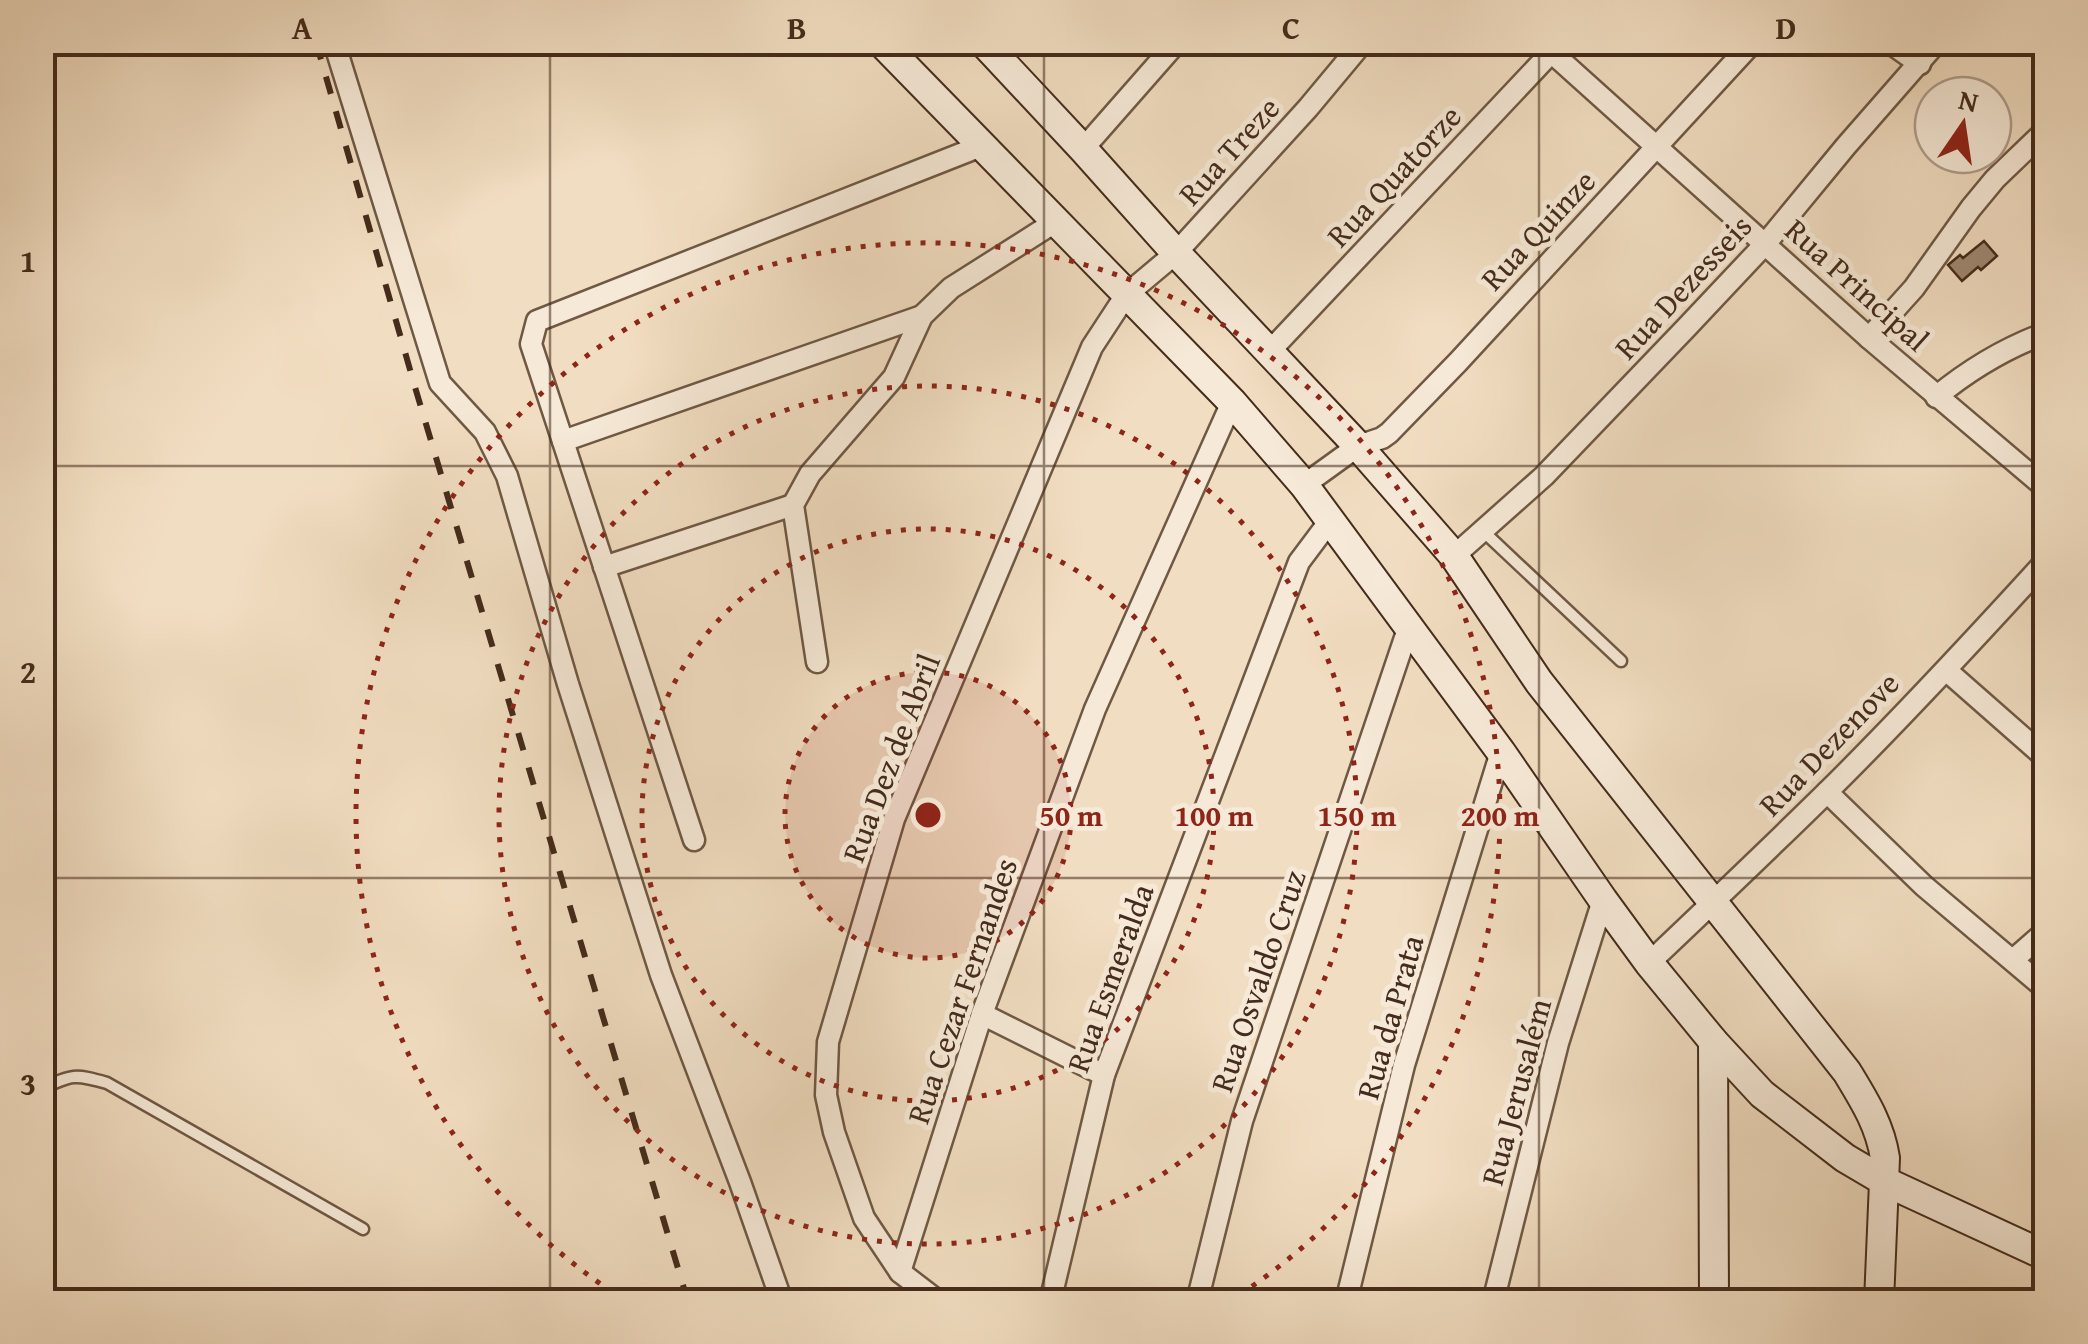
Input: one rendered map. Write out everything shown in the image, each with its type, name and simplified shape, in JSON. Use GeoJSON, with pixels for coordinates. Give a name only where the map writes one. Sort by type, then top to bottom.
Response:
{"type":"FeatureCollection","features":[{"type":"Feature","properties":{"kind":"street"},"geometry":{"type":"LineString","coordinates":[[334,42],[440,383],[485,432],[506,476],[661,975],[782,1302]]}},
{"type":"Feature","properties":{"kind":"street"},"geometry":{"type":"LineString","coordinates":[[881,42],[1232,402],[1304,485],[1501,752],[1648,963],[1713,1041],[1774,1104],[1845,1158],[1884,1182],[2046,1256]]}},
{"type":"Feature","properties":{"kind":"street"},"geometry":{"type":"LineString","coordinates":[[983,42],[1358,446],[1454,556],[1540,682],[1854,1084],[1882,1137],[1885,1158],[1878,1302]]}},
{"type":"Feature","properties":{"kind":"street"},"geometry":{"type":"LineString","coordinates":[[1083,149],[1177,42]]}},
{"type":"Feature","properties":{"kind":"street","name":"Rua Treze"},"geometry":{"type":"LineString","coordinates":[[1176,253],[1364,42]]}},
{"type":"Feature","properties":{"kind":"street","name":"Rua Quinze"},"geometry":{"type":"LineString","coordinates":[[1304,485],[1358,446],[1382,438],[1417,404],[1754,42]]}},
{"type":"Feature","properties":{"kind":"street"},"geometry":{"type":"LineString","coordinates":[[1888,42],[1920,64]]}},
{"type":"Feature","properties":{"kind":"street","name":"Rua Dezesseis"},"geometry":{"type":"LineString","coordinates":[[1454,556],[1588,432],[1766,243],[1937,42]]}},
{"type":"Feature","properties":{"kind":"street","name":"Rua Principal"},"geometry":{"type":"LineString","coordinates":[[1551,46],[1869,338],[2046,488]]}},
{"type":"Feature","properties":{"kind":"street","name":"Rua Quatorze"},"geometry":{"type":"LineString","coordinates":[[1270,352],[1551,46]]}},
{"type":"Feature","properties":{"kind":"street"},"geometry":{"type":"LineString","coordinates":[[1869,338],[1914,288],[1970,208],[2046,130]]}},
{"type":"Feature","properties":{"kind":"street"},"geometry":{"type":"LineString","coordinates":[[694,840],[531,344],[536,321],[981,146]]}},
{"type":"Feature","properties":{"kind":"street"},"geometry":{"type":"LineString","coordinates":[[816,662],[794,506],[810,474],[894,378],[922,316],[951,288],[1055,222]]}},
{"type":"Feature","properties":{"kind":"street","name":"Rua Dez de Abril"},"geometry":{"type":"LineString","coordinates":[[939,1302],[900,1272],[864,1218],[834,1132],[826,1095],[828,1042],[894,819],[1092,347],[1126,295],[1176,253]]}},
{"type":"Feature","properties":{"kind":"street"},"geometry":{"type":"LineString","coordinates":[[563,441],[922,316]]}},
{"type":"Feature","properties":{"kind":"street"},"geometry":{"type":"LineString","coordinates":[[1936,397],[1963,374],[1997,354],[2046,333]]}},
{"type":"Feature","properties":{"kind":"street","name":"Rua Cezar Fernandes"},"geometry":{"type":"LineString","coordinates":[[900,1272],[982,1014],[1095,709],[1232,402]]}},
{"type":"Feature","properties":{"kind":"street"},"geometry":{"type":"LineString","coordinates":[[604,566],[794,506]]}},
{"type":"Feature","properties":{"kind":"street","name":"Rua Esmeralda"},"geometry":{"type":"LineString","coordinates":[[1050,1302],[1104,1075],[1299,562],[1329,522]]}},
{"type":"Feature","properties":{"kind":"street","name":"Rua Dezenove"},"geometry":{"type":"LineString","coordinates":[[1648,963],[1827,792],[2046,561]]}},
{"type":"Feature","properties":{"kind":"street","name":"Rua Osvaldo Cruz"},"geometry":{"type":"LineString","coordinates":[[1197,1302],[1242,1122],[1408,626]]}},
{"type":"Feature","properties":{"kind":"street"},"geometry":{"type":"LineString","coordinates":[[1946,670],[2046,758]]}},
{"type":"Feature","properties":{"kind":"street","name":"Rua da Prata"},"geometry":{"type":"LineString","coordinates":[[1346,1302],[1404,1066],[1501,752]]}},
{"type":"Feature","properties":{"kind":"street"},"geometry":{"type":"LineString","coordinates":[[1827,792],[1924,886],[2046,989]]}},
{"type":"Feature","properties":{"kind":"street","name":"Rua Jerusalém"},"geometry":{"type":"LineString","coordinates":[[1493,1302],[1558,1043],[1603,900]]}},
{"type":"Feature","properties":{"kind":"street"},"geometry":{"type":"LineString","coordinates":[[2013,960],[2046,931]]}},
{"type":"Feature","properties":{"kind":"street"},"geometry":{"type":"LineString","coordinates":[[982,1014],[1104,1075]]}},
{"type":"Feature","properties":{"kind":"street"},"geometry":{"type":"LineString","coordinates":[[1713,1041],[1714,1302]]}},
{"type":"Feature","properties":{"kind":"lane"},"geometry":{"type":"LineString","coordinates":[[1483,530],[1621,661]]}},
{"type":"Feature","properties":{"kind":"lane"},"geometry":{"type":"LineString","coordinates":[[42,1089],[68,1076],[107,1083],[364,1228]]}},
{"type":"Feature","properties":{"kind":"building"},"geometry":{"type":"Polygon","coordinates":[[[1984,241],[1997,256],[1962,281],[1948,265],[1984,241]]]}},
{"type":"Feature","properties":{"kind":"railway"},"geometry":{"type":"LineString","coordinates":[[316,42],[688,1302]]}}]}
